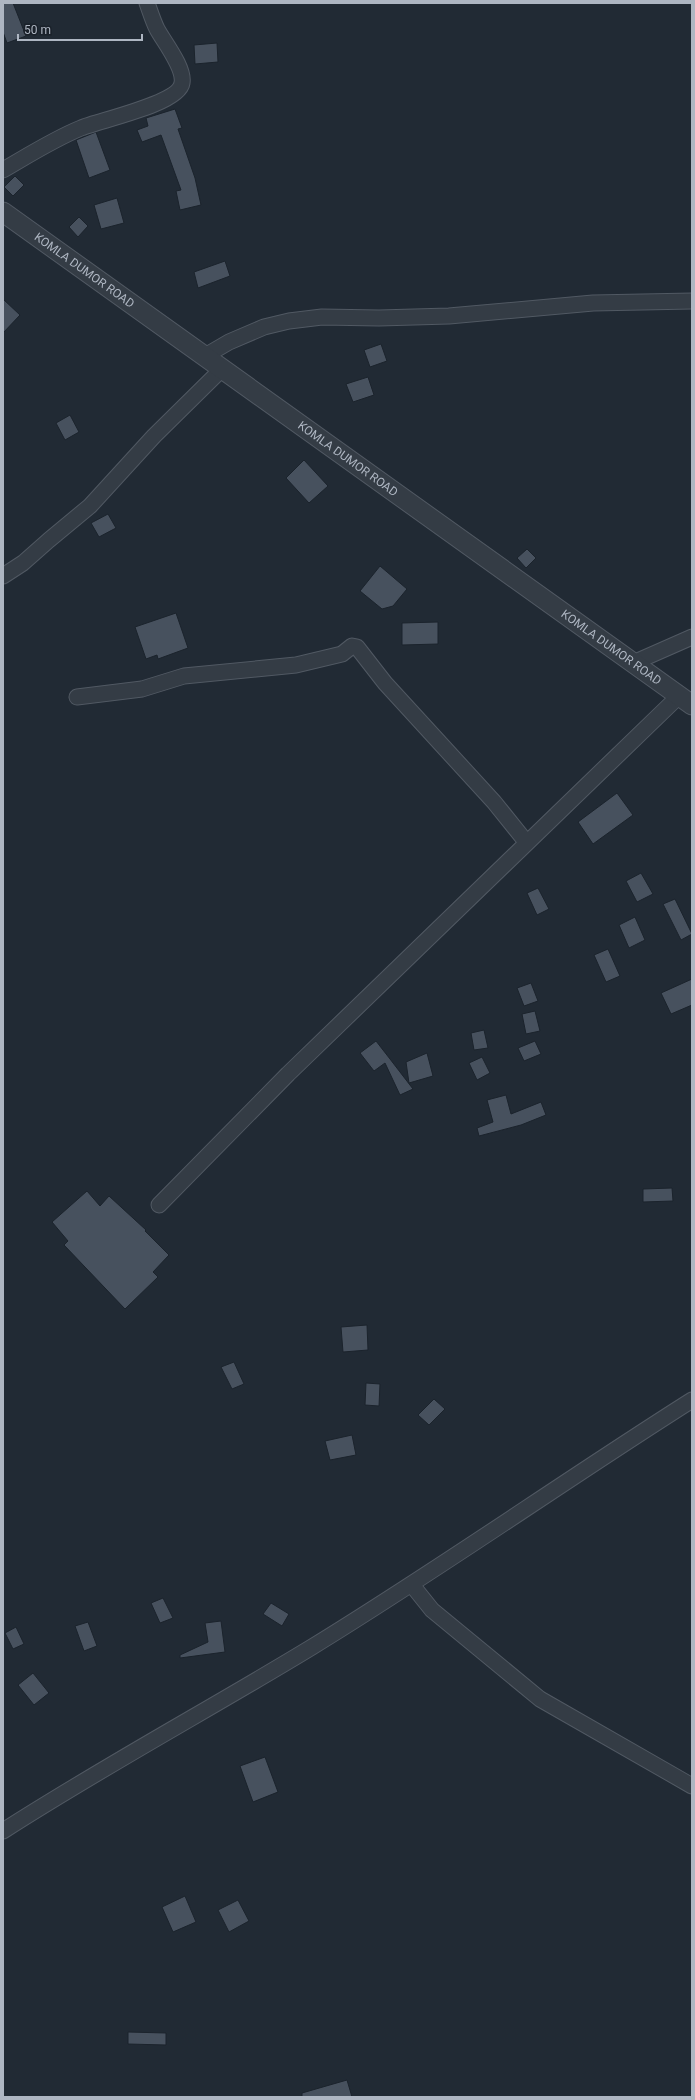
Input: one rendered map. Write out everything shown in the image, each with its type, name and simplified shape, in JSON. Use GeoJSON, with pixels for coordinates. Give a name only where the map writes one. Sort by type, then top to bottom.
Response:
{"type":"FeatureCollection","features":[{"type":"Feature","properties":{"kind":"street"},"geometry":{"type":"LineString","coordinates":[[3,170],[61,137],[83,127],[154,105],[174,94],[181,88],[183,82],[182,74],[168,46],[156,28],[147,3]]}},
{"type":"Feature","properties":{"kind":"street","name":"KOMLA DUMOR ROAD"},"geometry":{"type":"LineString","coordinates":[[3,212],[686,700]]}},
{"type":"Feature","properties":{"kind":"street"},"geometry":{"type":"LineString","coordinates":[[205,356],[229,342],[264,328],[289,321],[322,317],[379,318],[448,316],[593,303],[692,301]]}},
{"type":"Feature","properties":{"kind":"street"},"geometry":{"type":"LineString","coordinates":[[3,576],[23,564],[90,506],[154,436],[222,369]]}},
{"type":"Feature","properties":{"kind":"street"},"geometry":{"type":"LineString","coordinates":[[633,662],[692,637]]}},
{"type":"Feature","properties":{"kind":"street"},"geometry":{"type":"LineString","coordinates":[[77,697],[142,689],[184,676],[296,665],[342,654],[352,646],[357,647],[385,683],[494,802],[527,843]]}},
{"type":"Feature","properties":{"kind":"street"},"geometry":{"type":"LineString","coordinates":[[159,1205],[288,1074],[527,843],[686,700]]}},
{"type":"Feature","properties":{"kind":"street"},"geometry":{"type":"LineString","coordinates":[[3,1831],[52,1799],[310,1648],[412,1585],[610,1452],[692,1400]]}},
{"type":"Feature","properties":{"kind":"street"},"geometry":{"type":"LineString","coordinates":[[412,1585],[432,1610],[540,1699],[692,1786]]}},
{"type":"Feature","properties":{"kind":"building"},"geometry":{"type":"Polygon","coordinates":[[[3,3],[13,3],[26,36],[7,43],[3,32],[3,3]]]}},
{"type":"Feature","properties":{"kind":"building"},"geometry":{"type":"Polygon","coordinates":[[[217,43],[218,62],[195,64],[194,45],[217,43]]]}},
{"type":"Feature","properties":{"kind":"building"},"geometry":{"type":"Polygon","coordinates":[[[175,109],[182,128],[178,129],[195,178],[201,205],[180,210],[176,191],[181,190],[161,135],[142,142],[137,130],[148,126],[146,118],[175,109]]]}},
{"type":"Feature","properties":{"kind":"building"},"geometry":{"type":"Polygon","coordinates":[[[96,132],[110,170],[89,178],[76,140],[96,132]]]}},
{"type":"Feature","properties":{"kind":"building"},"geometry":{"type":"Polygon","coordinates":[[[15,176],[24,185],[13,196],[4,187],[15,176]]]}},
{"type":"Feature","properties":{"kind":"building"},"geometry":{"type":"Polygon","coordinates":[[[117,198],[124,223],[101,229],[94,205],[117,198]]]}},
{"type":"Feature","properties":{"kind":"building"},"geometry":{"type":"Polygon","coordinates":[[[79,217],[88,226],[78,237],[69,227],[79,217]]]}},
{"type":"Feature","properties":{"kind":"building"},"geometry":{"type":"Polygon","coordinates":[[[225,261],[230,276],[198,288],[194,272],[225,261]]]}},
{"type":"Feature","properties":{"kind":"building"},"geometry":{"type":"Polygon","coordinates":[[[3,299],[20,315],[3,333],[3,299]]]}},
{"type":"Feature","properties":{"kind":"building"},"geometry":{"type":"Polygon","coordinates":[[[381,344],[387,361],[370,367],[364,350],[381,344]]]}},
{"type":"Feature","properties":{"kind":"building"},"geometry":{"type":"Polygon","coordinates":[[[368,377],[374,395],[353,402],[346,384],[368,377]]]}},
{"type":"Feature","properties":{"kind":"building"},"geometry":{"type":"Polygon","coordinates":[[[70,415],[79,432],[65,440],[56,423],[70,415]]]}},
{"type":"Feature","properties":{"kind":"building"},"geometry":{"type":"Polygon","coordinates":[[[304,460],[328,486],[309,503],[286,478],[304,460]]]}},
{"type":"Feature","properties":{"kind":"building"},"geometry":{"type":"Polygon","coordinates":[[[108,514],[116,528],[99,537],[91,523],[108,514]]]}},
{"type":"Feature","properties":{"kind":"building"},"geometry":{"type":"Polygon","coordinates":[[[527,549],[536,558],[526,568],[517,558],[527,549]]]}},
{"type":"Feature","properties":{"kind":"building"},"geometry":{"type":"Polygon","coordinates":[[[380,566],[407,589],[393,606],[382,609],[360,591],[380,566]]]}},
{"type":"Feature","properties":{"kind":"building"},"geometry":{"type":"Polygon","coordinates":[[[176,613],[188,648],[158,659],[157,655],[146,659],[135,627],[176,613]]]}},
{"type":"Feature","properties":{"kind":"building"},"geometry":{"type":"Polygon","coordinates":[[[438,622],[438,644],[402,645],[402,623],[438,622]]]}},
{"type":"Feature","properties":{"kind":"building"},"geometry":{"type":"Polygon","coordinates":[[[617,793],[633,815],[593,844],[578,822],[617,793]]]}},
{"type":"Feature","properties":{"kind":"building"},"geometry":{"type":"Polygon","coordinates":[[[641,873],[653,894],[637,902],[626,881],[641,873]]]}},
{"type":"Feature","properties":{"kind":"building"},"geometry":{"type":"Polygon","coordinates":[[[538,888],[549,909],[537,915],[527,893],[538,888]]]}},
{"type":"Feature","properties":{"kind":"building"},"geometry":{"type":"Polygon","coordinates":[[[675,899],[692,934],[681,940],[663,904],[675,899]]]}},
{"type":"Feature","properties":{"kind":"building"},"geometry":{"type":"Polygon","coordinates":[[[635,917],[645,940],[629,948],[619,925],[635,917]]]}},
{"type":"Feature","properties":{"kind":"building"},"geometry":{"type":"Polygon","coordinates":[[[608,949],[620,976],[606,982],[594,955],[608,949]]]}},
{"type":"Feature","properties":{"kind":"building"},"geometry":{"type":"Polygon","coordinates":[[[692,979],[692,1005],[671,1014],[661,993],[692,979]]]}},
{"type":"Feature","properties":{"kind":"building"},"geometry":{"type":"Polygon","coordinates":[[[531,983],[538,1001],[524,1006],[517,988],[531,983]]]}},
{"type":"Feature","properties":{"kind":"building"},"geometry":{"type":"Polygon","coordinates":[[[535,1011],[540,1031],[526,1034],[522,1014],[535,1011]]]}},
{"type":"Feature","properties":{"kind":"building"},"geometry":{"type":"Polygon","coordinates":[[[484,1030],[488,1048],[474,1050],[471,1033],[484,1030]]]}},
{"type":"Feature","properties":{"kind":"building"},"geometry":{"type":"Polygon","coordinates":[[[376,1041],[413,1089],[400,1095],[385,1063],[374,1071],[360,1053],[376,1041]]]}},
{"type":"Feature","properties":{"kind":"building"},"geometry":{"type":"Polygon","coordinates":[[[535,1041],[541,1054],[524,1061],[518,1048],[535,1041]]]}},
{"type":"Feature","properties":{"kind":"building"},"geometry":{"type":"Polygon","coordinates":[[[427,1053],[433,1076],[409,1083],[406,1062],[427,1053]]]}},
{"type":"Feature","properties":{"kind":"building"},"geometry":{"type":"Polygon","coordinates":[[[482,1057],[490,1073],[477,1080],[469,1063],[482,1057]]]}},
{"type":"Feature","properties":{"kind":"building"},"geometry":{"type":"Polygon","coordinates":[[[506,1095],[511,1114],[541,1102],[546,1115],[521,1125],[479,1136],[477,1128],[493,1122],[487,1100],[506,1095]]]}},
{"type":"Feature","properties":{"kind":"building"},"geometry":{"type":"Polygon","coordinates":[[[672,1188],[673,1201],[643,1202],[643,1189],[672,1188]]]}},
{"type":"Feature","properties":{"kind":"building"},"geometry":{"type":"Polygon","coordinates":[[[87,1191],[100,1206],[109,1196],[146,1230],[145,1231],[169,1255],[153,1272],[158,1277],[125,1309],[64,1245],[68,1241],[52,1222],[87,1191]]]}},
{"type":"Feature","properties":{"kind":"building"},"geometry":{"type":"Polygon","coordinates":[[[367,1325],[368,1350],[343,1352],[341,1327],[367,1325]]]}},
{"type":"Feature","properties":{"kind":"building"},"geometry":{"type":"Polygon","coordinates":[[[234,1362],[244,1384],[232,1389],[221,1367],[234,1362]]]}},
{"type":"Feature","properties":{"kind":"building"},"geometry":{"type":"Polygon","coordinates":[[[366,1383],[380,1384],[379,1406],[365,1405],[366,1383]]]}},
{"type":"Feature","properties":{"kind":"building"},"geometry":{"type":"Polygon","coordinates":[[[434,1399],[445,1409],[429,1425],[418,1415],[434,1399]]]}},
{"type":"Feature","properties":{"kind":"building"},"geometry":{"type":"Polygon","coordinates":[[[352,1435],[356,1455],[330,1460],[325,1441],[352,1435]]]}},
{"type":"Feature","properties":{"kind":"building"},"geometry":{"type":"Polygon","coordinates":[[[163,1598],[173,1618],[160,1623],[151,1603],[163,1598]]]}},
{"type":"Feature","properties":{"kind":"building"},"geometry":{"type":"Polygon","coordinates":[[[271,1603],[289,1614],[282,1626],[263,1614],[271,1603]]]}},
{"type":"Feature","properties":{"kind":"building"},"geometry":{"type":"Polygon","coordinates":[[[221,1621],[225,1652],[180,1658],[180,1655],[208,1642],[205,1623],[221,1621]]]}},
{"type":"Feature","properties":{"kind":"building"},"geometry":{"type":"Polygon","coordinates":[[[88,1622],[97,1646],[84,1651],[75,1626],[88,1622]]]}},
{"type":"Feature","properties":{"kind":"building"},"geometry":{"type":"Polygon","coordinates":[[[16,1627],[24,1644],[13,1649],[5,1633],[16,1627]]]}},
{"type":"Feature","properties":{"kind":"building"},"geometry":{"type":"Polygon","coordinates":[[[33,1673],[49,1693],[34,1705],[18,1685],[33,1673]]]}},
{"type":"Feature","properties":{"kind":"building"},"geometry":{"type":"Polygon","coordinates":[[[265,1757],[278,1792],[253,1802],[240,1766],[265,1757]]]}},
{"type":"Feature","properties":{"kind":"building"},"geometry":{"type":"Polygon","coordinates":[[[185,1896],[196,1922],[173,1932],[162,1907],[185,1896]]]}},
{"type":"Feature","properties":{"kind":"building"},"geometry":{"type":"Polygon","coordinates":[[[238,1900],[249,1921],[229,1932],[218,1910],[238,1900]]]}},
{"type":"Feature","properties":{"kind":"building"},"geometry":{"type":"Polygon","coordinates":[[[128,2032],[166,2033],[166,2045],[128,2044],[128,2032]]]}},
{"type":"Feature","properties":{"kind":"building"},"geometry":{"type":"Polygon","coordinates":[[[347,2080],[352,2097],[302,2097],[302,2093],[347,2080]]]}}]}
